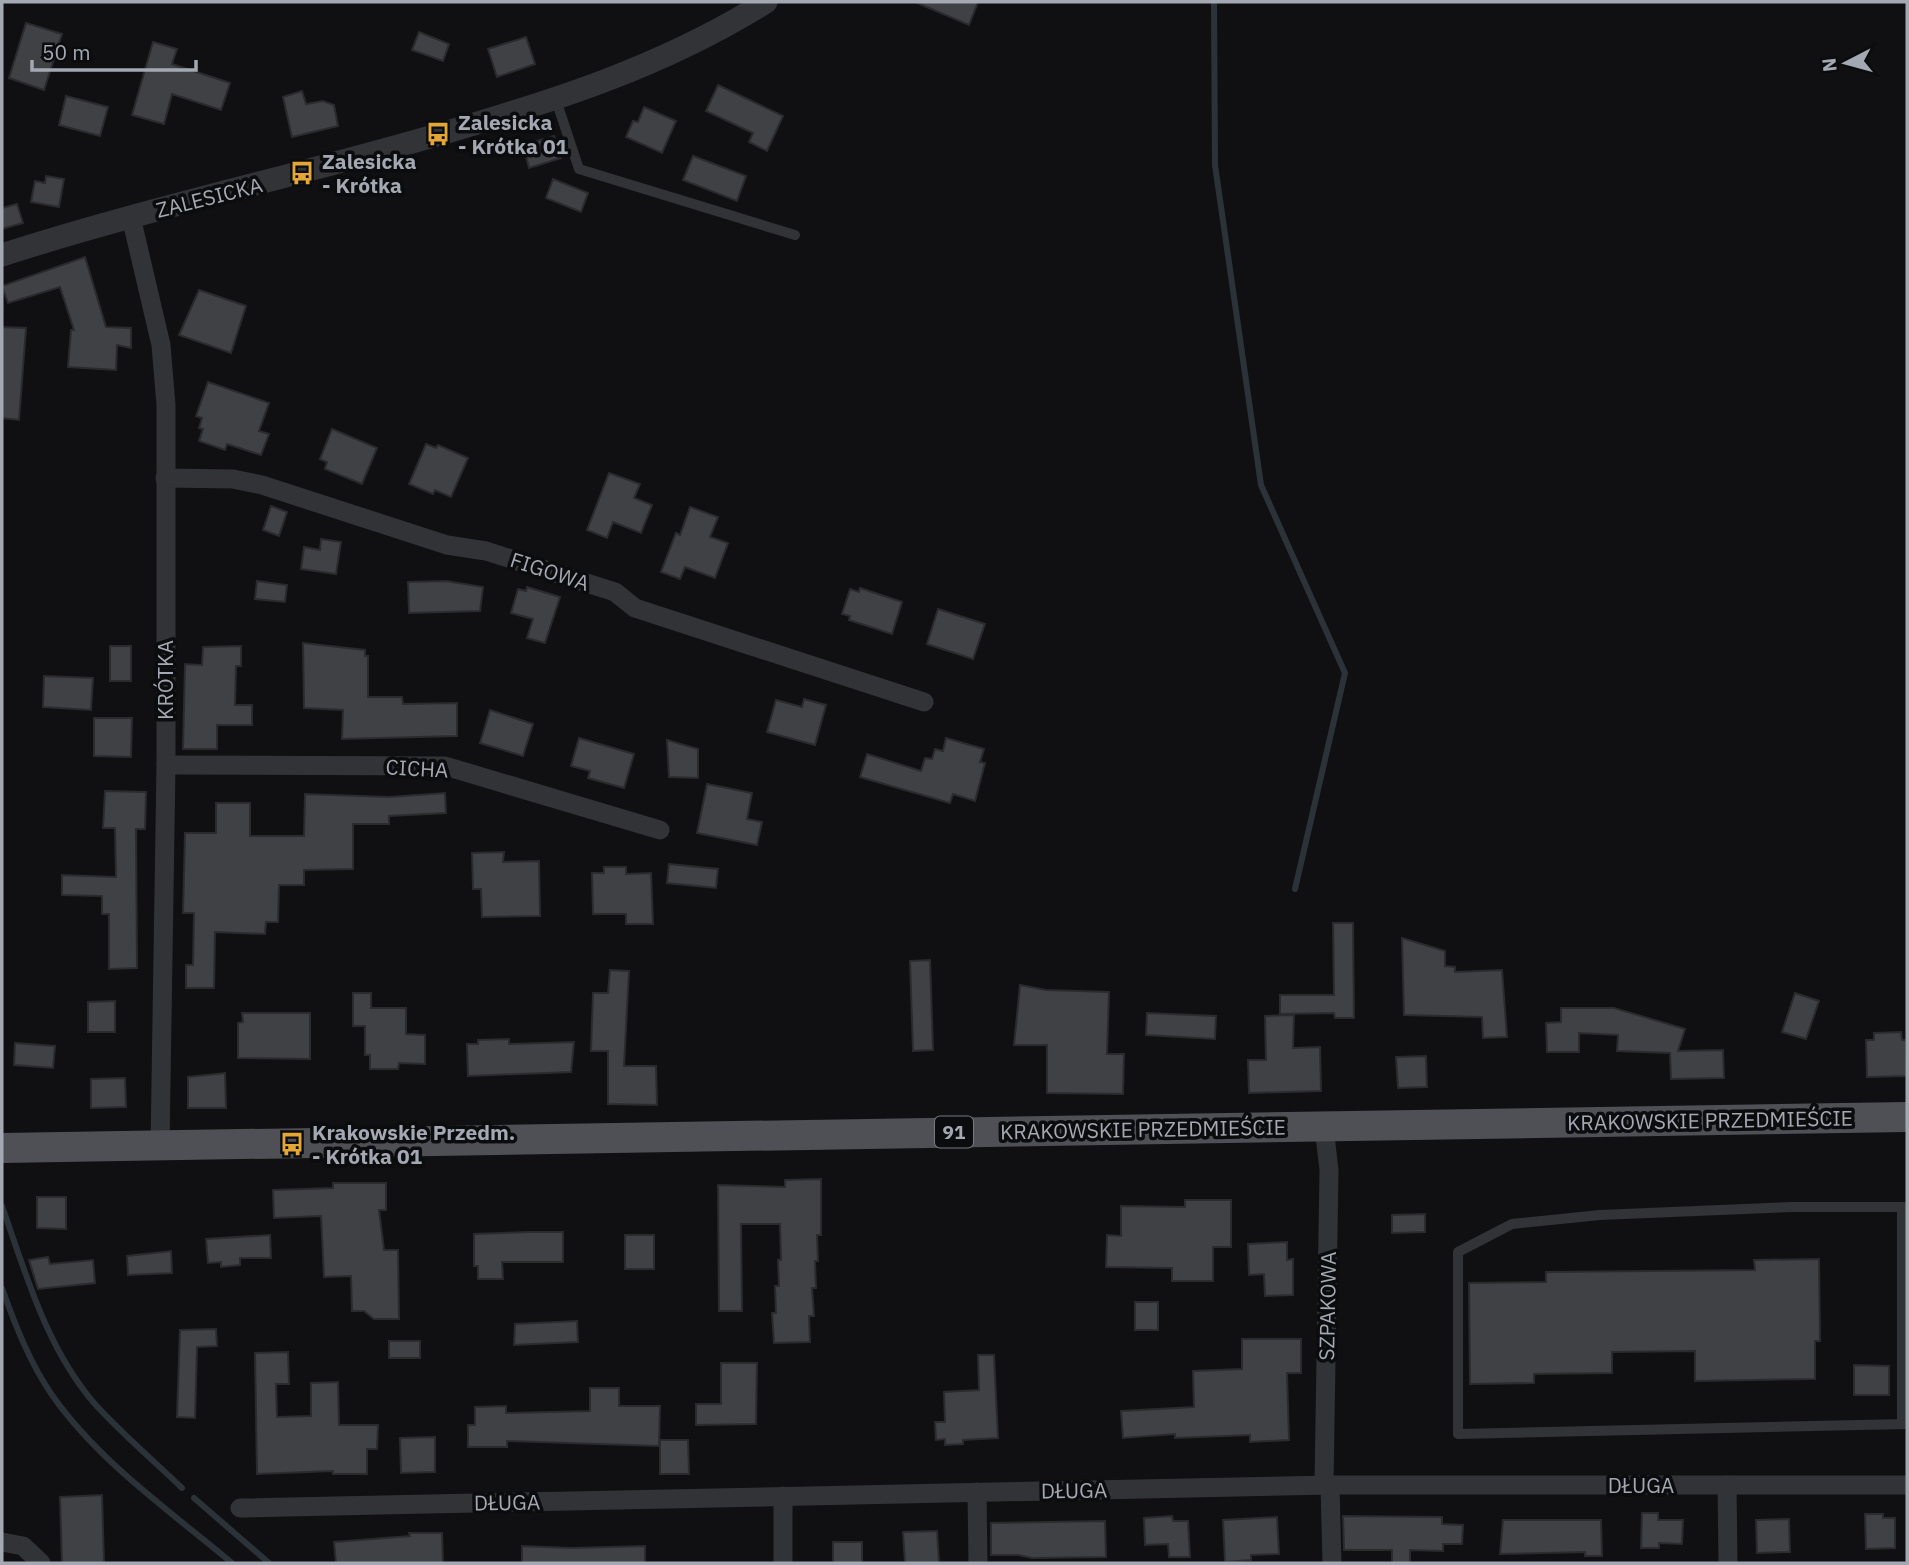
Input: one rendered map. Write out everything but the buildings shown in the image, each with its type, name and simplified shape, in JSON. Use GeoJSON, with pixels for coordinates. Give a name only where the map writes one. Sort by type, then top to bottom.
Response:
{"type":"FeatureCollection","features":[{"type":"Feature","properties":{"kind":"main road","name":"KRAKOWSKIE PRZEDMIEŚCIE"},"geometry":{"type":"LineString","coordinates":[[2,1148],[1907,1117]]}},
{"type":"Feature","properties":{"kind":"street","name":"ZALESICKA"},"geometry":{"type":"LineString","coordinates":[[2,255],[556,100],[606,83],[681,49],[766,2]]}},
{"type":"Feature","properties":{"kind":"street","name":"KRÓTKA"},"geometry":{"type":"LineString","coordinates":[[131,217],[161,345],[166,405],[166,765],[160,1146]]}},
{"type":"Feature","properties":{"kind":"street","name":"FIGOWA"},"geometry":{"type":"LineString","coordinates":[[165,478],[251,482],[447,545],[486,551],[615,592],[635,608],[924,702]]}},
{"type":"Feature","properties":{"kind":"street","name":"CICHA"},"geometry":{"type":"LineString","coordinates":[[166,765],[445,766],[660,830]]}},
{"type":"Feature","properties":{"kind":"street","name":"SZPAKOWA"},"geometry":{"type":"LineString","coordinates":[[1324,1127],[1329,1170],[1327,1485],[1332,1563]]}},
{"type":"Feature","properties":{"kind":"street","name":"DŁUGA"},"geometry":{"type":"LineString","coordinates":[[240,1508],[1327,1485],[1907,1485]]}},
{"type":"Feature","properties":{"kind":"street"},"geometry":{"type":"LineString","coordinates":[[1727,1485],[1728,1563]]}},
{"type":"Feature","properties":{"kind":"street"},"geometry":{"type":"LineString","coordinates":[[977,1492],[978,1563]]}},
{"type":"Feature","properties":{"kind":"street"},"geometry":{"type":"LineString","coordinates":[[783,1496],[783,1563]]}},
{"type":"Feature","properties":{"kind":"street"},"geometry":{"type":"LineString","coordinates":[[2,1542],[23,1546],[41,1563]]}},
{"type":"Feature","properties":{"kind":"lane"},"geometry":{"type":"LineString","coordinates":[[556,100],[579,169],[795,235]]}},
{"type":"Feature","properties":{"kind":"lane"},"geometry":{"type":"LineString","coordinates":[[1905,1207],[1905,1424],[1458,1434],[1458,1252],[1512,1224],[1600,1215],[1905,1207]]}},
{"type":"Feature","properties":{"kind":"waterway"},"geometry":{"type":"LineString","coordinates":[[1214,2],[1215,165],[1261,485],[1345,673],[1295,889]]}},
{"type":"Feature","properties":{"kind":"waterway"},"geometry":{"type":"LineString","coordinates":[[2,1206],[39,1309],[77,1381],[104,1414],[182,1488]]}},
{"type":"Feature","properties":{"kind":"waterway"},"geometry":{"type":"LineString","coordinates":[[2,1288],[30,1357],[52,1395],[71,1419],[136,1485],[232,1563]]}},
{"type":"Feature","properties":{"kind":"waterway"},"geometry":{"type":"LineString","coordinates":[[194,1498],[269,1563]]}},
{"type":"Feature","properties":{"kind":"place","name":"Zalesicka - Krótka 01"},"geometry":{"type":"Point","coordinates":[438,134]}},
{"type":"Feature","properties":{"kind":"place","name":"Zalesicka - Krótka"},"geometry":{"type":"Point","coordinates":[302,173]}},
{"type":"Feature","properties":{"kind":"place","name":"Krakowskie Przedm. - Krótka 01"},"geometry":{"type":"Point","coordinates":[292,1144]}}]}
